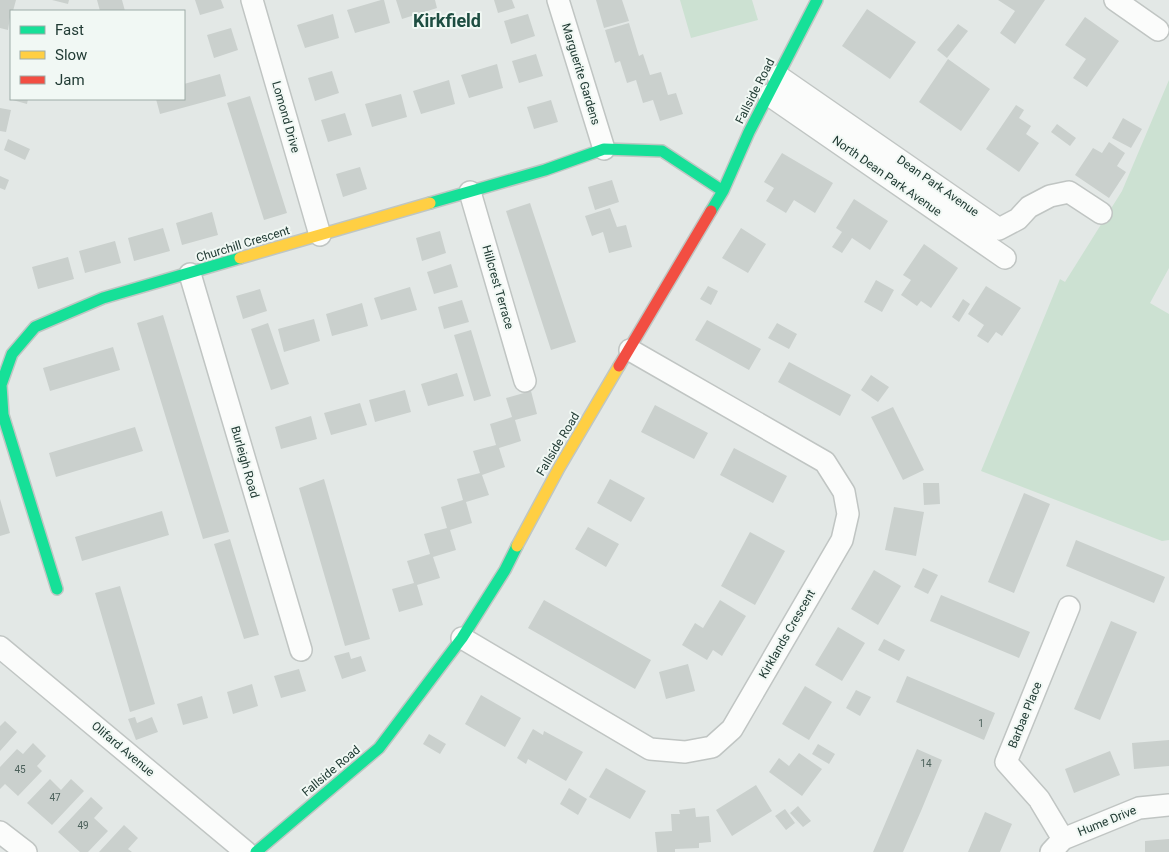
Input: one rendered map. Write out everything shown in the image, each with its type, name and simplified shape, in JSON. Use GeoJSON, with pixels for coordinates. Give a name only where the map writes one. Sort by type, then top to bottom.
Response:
{"type":"FeatureCollection","features":[{"type":"Feature","properties":{"kind":"street","name":"Lomond Drive"},"geometry":{"type":"LineString","coordinates":[[252,0],[320,235]]}},
{"type":"Feature","properties":{"kind":"street","name":"Marguerite Gardens"},"geometry":{"type":"LineString","coordinates":[[558,0],[604,149]]}},
{"type":"Feature","properties":{"kind":"street","name":"Fallside Road"},"geometry":{"type":"LineString","coordinates":[[256,852],[379,748],[462,638],[505,570],[559,468],[723,191],[749,132],[817,0]]}},
{"type":"Feature","properties":{"kind":"street"},"geometry":{"type":"LineString","coordinates":[[1115,0],[1158,30]]}},
{"type":"Feature","properties":{"kind":"street","name":"Dean Park Avenue"},"geometry":{"type":"LineString","coordinates":[[774,86],[999,229],[1018,218],[1029,207],[1050,196],[1069,192],[1101,213]]}},
{"type":"Feature","properties":{"kind":"street","name":"North Dean Park Avenue"},"geometry":{"type":"LineString","coordinates":[[774,86],[1005,258]]}},
{"type":"Feature","properties":{"kind":"street","name":"Churchill Crescent"},"geometry":{"type":"LineString","coordinates":[[57,589],[3,415],[1,385],[12,354],[35,328],[103,298],[545,170],[604,149],[662,151],[723,191]]}},
{"type":"Feature","properties":{"kind":"street","name":"Hillcrest Terrace"},"geometry":{"type":"LineString","coordinates":[[470,192],[525,381]]}},
{"type":"Feature","properties":{"kind":"street","name":"Burleigh Road"},"geometry":{"type":"LineString","coordinates":[[190,274],[301,650]]}},
{"type":"Feature","properties":{"kind":"street","name":"Kirklands Crescent"},"geometry":{"type":"LineString","coordinates":[[462,638],[650,749],[685,752],[712,747],[732,729],[842,540],[848,514],[844,492],[826,462],[630,350]]}},
{"type":"Feature","properties":{"kind":"street","name":"Barbae Place"},"geometry":{"type":"LineString","coordinates":[[1057,845],[1039,799],[1006,762],[1069,607]]}},
{"type":"Feature","properties":{"kind":"street","name":"Olifard Avenue"},"geometry":{"type":"LineString","coordinates":[[0,647],[246,852]]}},
{"type":"Feature","properties":{"kind":"street","name":"Hume Drive"},"geometry":{"type":"LineString","coordinates":[[1057,845],[1139,808],[1169,805]]}},
{"type":"Feature","properties":{"kind":"street"},"geometry":{"type":"LineString","coordinates":[[0,833],[8,845],[9,852]]}},
{"type":"Feature","properties":{"kind":"street"},"geometry":{"type":"LineString","coordinates":[[0,833],[26,852]]}},
{"type":"Feature","properties":{"kind":"green space"},"geometry":{"type":"Polygon","coordinates":[[[680,0],[752,0],[758,20],[691,38],[680,0]]]}},
{"type":"Feature","properties":{"kind":"green space"},"geometry":{"type":"Polygon","coordinates":[[[1169,80],[1169,268],[1150,303],[1169,314],[1169,540],[1162,541],[981,471],[1060,279],[1065,282],[1122,191],[1169,80]]]}},
{"type":"Feature","properties":{"kind":"building"},"geometry":{"type":"Polygon","coordinates":[[[0,0],[16,0],[13,10],[10,10],[8,30],[0,28],[0,0]]]}},
{"type":"Feature","properties":{"kind":"building"},"geometry":{"type":"Polygon","coordinates":[[[52,0],[69,0],[68,4],[52,0]]]}},
{"type":"Feature","properties":{"kind":"building"},"geometry":{"type":"Polygon","coordinates":[[[97,0],[122,0],[125,10],[100,10],[97,0]]]}},
{"type":"Feature","properties":{"kind":"building"},"geometry":{"type":"Polygon","coordinates":[[[195,0],[221,0],[224,8],[200,15],[195,0]]]}},
{"type":"Feature","properties":{"kind":"building"},"geometry":{"type":"Polygon","coordinates":[[[384,0],[390,23],[355,33],[347,10],[384,0]]]}},
{"type":"Feature","properties":{"kind":"building"},"geometry":{"type":"Polygon","coordinates":[[[396,0],[435,0],[437,8],[402,19],[396,0]]]}},
{"type":"Feature","properties":{"kind":"building"},"geometry":{"type":"Polygon","coordinates":[[[494,0],[512,0],[515,8],[498,13],[494,0]]]}},
{"type":"Feature","properties":{"kind":"building"},"geometry":{"type":"Polygon","coordinates":[[[596,0],[622,0],[629,21],[604,28],[596,0]]]}},
{"type":"Feature","properties":{"kind":"building"},"geometry":{"type":"Polygon","coordinates":[[[998,0],[1045,0],[1015,44],[1000,33],[1015,11],[998,0]]]}},
{"type":"Feature","properties":{"kind":"building"},"geometry":{"type":"Polygon","coordinates":[[[867,9],[916,42],[890,79],[842,46],[867,9]]]}},
{"type":"Feature","properties":{"kind":"building"},"geometry":{"type":"Polygon","coordinates":[[[333,14],[339,38],[305,48],[297,25],[333,14]]]}},
{"type":"Feature","properties":{"kind":"building"},"geometry":{"type":"Polygon","coordinates":[[[528,14],[535,36],[511,44],[504,21],[528,14]]]}},
{"type":"Feature","properties":{"kind":"building"},"geometry":{"type":"Polygon","coordinates":[[[1085,17],[1119,41],[1087,87],[1073,78],[1086,59],[1065,45],[1085,17]]]}},
{"type":"Feature","properties":{"kind":"building"},"geometry":{"type":"Polygon","coordinates":[[[629,23],[639,56],[643,54],[650,75],[661,72],[668,95],[676,93],[683,114],[660,121],[653,100],[643,103],[636,80],[627,83],[620,61],[615,63],[605,30],[629,23]]]}},
{"type":"Feature","properties":{"kind":"building"},"geometry":{"type":"Polygon","coordinates":[[[958,24],[968,31],[947,58],[937,50],[958,24]]]}},
{"type":"Feature","properties":{"kind":"building"},"geometry":{"type":"Polygon","coordinates":[[[231,28],[238,50],[214,58],[207,35],[231,28]]]}},
{"type":"Feature","properties":{"kind":"building"},"geometry":{"type":"Polygon","coordinates":[[[536,54],[543,76],[519,83],[512,61],[536,54]]]}},
{"type":"Feature","properties":{"kind":"building"},"geometry":{"type":"Polygon","coordinates":[[[948,59],[990,89],[961,131],[919,102],[948,59]]]}},
{"type":"Feature","properties":{"kind":"building"},"geometry":{"type":"Polygon","coordinates":[[[497,64],[503,88],[469,98],[461,75],[497,64]]]}},
{"type":"Feature","properties":{"kind":"building"},"geometry":{"type":"Polygon","coordinates":[[[332,71],[339,93],[315,101],[308,78],[332,71]]]}},
{"type":"Feature","properties":{"kind":"building"},"geometry":{"type":"Polygon","coordinates":[[[220,74],[226,96],[160,114],[156,100],[185,100],[185,84],[220,74]]]}},
{"type":"Feature","properties":{"kind":"building"},"geometry":{"type":"Polygon","coordinates":[[[449,80],[455,104],[421,114],[413,91],[449,80]]]}},
{"type":"Feature","properties":{"kind":"building"},"geometry":{"type":"Polygon","coordinates":[[[401,94],[407,117],[372,127],[365,104],[401,94]]]}},
{"type":"Feature","properties":{"kind":"building"},"geometry":{"type":"Polygon","coordinates":[[[250,96],[287,213],[264,220],[227,103],[250,96]]]}},
{"type":"Feature","properties":{"kind":"building"},"geometry":{"type":"Polygon","coordinates":[[[13,100],[28,100],[27,104],[13,100]]]}},
{"type":"Feature","properties":{"kind":"building"},"geometry":{"type":"Polygon","coordinates":[[[551,100],[558,122],[534,129],[527,107],[551,100]]]}},
{"type":"Feature","properties":{"kind":"building"},"geometry":{"type":"Polygon","coordinates":[[[1016,105],[1024,110],[1019,118],[1031,126],[1026,134],[1039,143],[1019,172],[986,149],[1016,105]]]}},
{"type":"Feature","properties":{"kind":"building"},"geometry":{"type":"Polygon","coordinates":[[[0,108],[11,110],[6,132],[0,131],[0,108]]]}},
{"type":"Feature","properties":{"kind":"building"},"geometry":{"type":"Polygon","coordinates":[[[345,113],[352,135],[328,142],[321,120],[345,113]]]}},
{"type":"Feature","properties":{"kind":"building"},"geometry":{"type":"Polygon","coordinates":[[[1123,118],[1142,129],[1131,148],[1112,138],[1123,118]]]}},
{"type":"Feature","properties":{"kind":"building"},"geometry":{"type":"Polygon","coordinates":[[[1057,124],[1076,138],[1070,146],[1051,132],[1057,124]]]}},
{"type":"Feature","properties":{"kind":"building"},"geometry":{"type":"Polygon","coordinates":[[[8,139],[30,149],[25,160],[4,150],[8,139]]]}},
{"type":"Feature","properties":{"kind":"building"},"geometry":{"type":"Polygon","coordinates":[[[1109,142],[1125,153],[1117,166],[1126,172],[1109,198],[1075,175],[1093,148],[1102,153],[1109,142]]]}},
{"type":"Feature","properties":{"kind":"building"},"geometry":{"type":"Polygon","coordinates":[[[782,153],[833,183],[815,213],[794,200],[786,213],[766,201],[774,188],[764,182],[782,153]]]}},
{"type":"Feature","properties":{"kind":"building"},"geometry":{"type":"Polygon","coordinates":[[[360,167],[367,189],[343,197],[336,174],[360,167]]]}},
{"type":"Feature","properties":{"kind":"building"},"geometry":{"type":"Polygon","coordinates":[[[0,176],[9,180],[5,190],[0,188],[0,176]]]}},
{"type":"Feature","properties":{"kind":"building"},"geometry":{"type":"Polygon","coordinates":[[[612,180],[619,202],[595,210],[588,187],[612,180]]]}},
{"type":"Feature","properties":{"kind":"building"},"geometry":{"type":"Polygon","coordinates":[[[854,199],[888,221],[870,250],[852,238],[842,253],[832,247],[842,232],[836,228],[854,199]]]}},
{"type":"Feature","properties":{"kind":"building"},"geometry":{"type":"Polygon","coordinates":[[[530,203],[576,342],[551,350],[506,211],[530,203]]]}},
{"type":"Feature","properties":{"kind":"building"},"geometry":{"type":"Polygon","coordinates":[[[610,208],[617,227],[626,225],[632,247],[609,253],[603,232],[592,236],[585,216],[610,208]]]}},
{"type":"Feature","properties":{"kind":"building"},"geometry":{"type":"Polygon","coordinates":[[[212,212],[218,235],[182,245],[176,223],[212,212]]]}},
{"type":"Feature","properties":{"kind":"building"},"geometry":{"type":"Polygon","coordinates":[[[163,228],[170,251],[134,261],[128,238],[163,228]]]}},
{"type":"Feature","properties":{"kind":"building"},"geometry":{"type":"Polygon","coordinates":[[[741,228],[766,244],[748,273],[722,258],[741,228]]]}},
{"type":"Feature","properties":{"kind":"building"},"geometry":{"type":"Polygon","coordinates":[[[440,231],[446,253],[422,261],[416,238],[440,231]]]}},
{"type":"Feature","properties":{"kind":"building"},"geometry":{"type":"Polygon","coordinates":[[[115,241],[121,263],[85,273],[79,251],[115,241]]]}},
{"type":"Feature","properties":{"kind":"building"},"geometry":{"type":"Polygon","coordinates":[[[924,244],[958,268],[931,308],[921,301],[917,306],[901,295],[911,280],[903,275],[924,244]]]}},
{"type":"Feature","properties":{"kind":"building"},"geometry":{"type":"Polygon","coordinates":[[[68,257],[74,279],[38,289],[32,267],[68,257]]]}},
{"type":"Feature","properties":{"kind":"building"},"geometry":{"type":"Polygon","coordinates":[[[451,264],[458,287],[434,294],[427,272],[451,264]]]}},
{"type":"Feature","properties":{"kind":"building"},"geometry":{"type":"Polygon","coordinates":[[[876,280],[894,290],[882,312],[864,302],[876,280]]]}},
{"type":"Feature","properties":{"kind":"building"},"geometry":{"type":"Polygon","coordinates":[[[708,286],[718,291],[711,305],[700,299],[708,286]]]}},
{"type":"Feature","properties":{"kind":"building"},"geometry":{"type":"Polygon","coordinates":[[[986,286],[1021,308],[1002,336],[996,332],[988,343],[977,336],[984,325],[968,314],[986,286]]]}},
{"type":"Feature","properties":{"kind":"building"},"geometry":{"type":"Polygon","coordinates":[[[410,287],[417,310],[381,320],[374,298],[410,287]]]}},
{"type":"Feature","properties":{"kind":"building"},"geometry":{"type":"Polygon","coordinates":[[[260,289],[267,311],[243,319],[236,296],[260,289]]]}},
{"type":"Feature","properties":{"kind":"building"},"geometry":{"type":"Polygon","coordinates":[[[963,299],[970,304],[959,322],[952,317],[963,299]]]}},
{"type":"Feature","properties":{"kind":"building"},"geometry":{"type":"Polygon","coordinates":[[[462,300],[469,322],[444,329],[438,307],[462,300]]]}},
{"type":"Feature","properties":{"kind":"building"},"geometry":{"type":"Polygon","coordinates":[[[362,303],[368,326],[332,336],[326,314],[362,303]]]}},
{"type":"Feature","properties":{"kind":"building"},"geometry":{"type":"Polygon","coordinates":[[[163,315],[229,532],[203,539],[137,323],[163,315]]]}},
{"type":"Feature","properties":{"kind":"building"},"geometry":{"type":"Polygon","coordinates":[[[314,319],[320,341],[284,352],[278,329],[314,319]]]}},
{"type":"Feature","properties":{"kind":"building"},"geometry":{"type":"Polygon","coordinates":[[[707,320],[761,349],[749,370],[695,340],[707,320]]]}},
{"type":"Feature","properties":{"kind":"building"},"geometry":{"type":"Polygon","coordinates":[[[268,323],[289,384],[271,390],[251,329],[268,323]]]}},
{"type":"Feature","properties":{"kind":"building"},"geometry":{"type":"Polygon","coordinates":[[[777,323],[797,334],[789,349],[768,338],[777,323]]]}},
{"type":"Feature","properties":{"kind":"building"},"geometry":{"type":"Polygon","coordinates":[[[471,330],[491,396],[474,401],[454,335],[471,330]]]}},
{"type":"Feature","properties":{"kind":"building"},"geometry":{"type":"Polygon","coordinates":[[[113,347],[120,370],[50,391],[43,368],[113,347]]]}},
{"type":"Feature","properties":{"kind":"building"},"geometry":{"type":"Polygon","coordinates":[[[789,362],[851,395],[840,416],[778,382],[789,362]]]}},
{"type":"Feature","properties":{"kind":"building"},"geometry":{"type":"Polygon","coordinates":[[[457,373],[464,396],[428,406],[421,384],[457,373]]]}},
{"type":"Feature","properties":{"kind":"building"},"geometry":{"type":"Polygon","coordinates":[[[871,375],[889,387],[878,402],[861,390],[871,375]]]}},
{"type":"Feature","properties":{"kind":"building"},"geometry":{"type":"Polygon","coordinates":[[[405,390],[411,412],[375,422],[369,400],[405,390]]]}},
{"type":"Feature","properties":{"kind":"building"},"geometry":{"type":"Polygon","coordinates":[[[531,391],[537,414],[515,420],[521,441],[499,448],[505,467],[482,475],[489,495],[466,502],[472,523],[450,530],[456,550],[433,557],[440,578],[417,585],[423,605],[399,612],[392,589],[414,583],[407,561],[430,554],[424,534],[447,528],[441,507],[463,500],[457,479],[480,473],[473,451],[496,445],[490,424],[512,417],[506,398],[531,391]]]}},
{"type":"Feature","properties":{"kind":"building"},"geometry":{"type":"Polygon","coordinates":[[[360,403],[367,425],[331,435],[324,413],[360,403]]]}},
{"type":"Feature","properties":{"kind":"building"},"geometry":{"type":"Polygon","coordinates":[[[655,405],[708,433],[694,459],[641,432],[655,405]]]}},
{"type":"Feature","properties":{"kind":"building"},"geometry":{"type":"Polygon","coordinates":[[[893,407],[924,470],[903,480],[871,417],[893,407]]]}},
{"type":"Feature","properties":{"kind":"building"},"geometry":{"type":"Polygon","coordinates":[[[311,416],[317,439],[281,449],[275,427],[311,416]]]}},
{"type":"Feature","properties":{"kind":"building"},"geometry":{"type":"Polygon","coordinates":[[[135,427],[143,451],[56,477],[49,453],[135,427]]]}},
{"type":"Feature","properties":{"kind":"building"},"geometry":{"type":"Polygon","coordinates":[[[734,448],[787,476],[773,503],[720,475],[734,448]]]}},
{"type":"Feature","properties":{"kind":"building"},"geometry":{"type":"Polygon","coordinates":[[[324,479],[370,639],[345,646],[299,488],[324,479]]]}},
{"type":"Feature","properties":{"kind":"building"},"geometry":{"type":"Polygon","coordinates":[[[610,479],[645,498],[631,522],[597,503],[610,479]]]}},
{"type":"Feature","properties":{"kind":"building"},"geometry":{"type":"Polygon","coordinates":[[[923,483],[939,483],[940,504],[924,505],[923,483]]]}},
{"type":"Feature","properties":{"kind":"building"},"geometry":{"type":"Polygon","coordinates":[[[1024,493],[1050,504],[1014,593],[988,582],[1024,493]]]}},
{"type":"Feature","properties":{"kind":"building"},"geometry":{"type":"Polygon","coordinates":[[[0,499],[10,533],[0,536],[0,499]]]}},
{"type":"Feature","properties":{"kind":"building"},"geometry":{"type":"Polygon","coordinates":[[[894,507],[924,512],[916,556],[885,550],[894,507]]]}},
{"type":"Feature","properties":{"kind":"building"},"geometry":{"type":"Polygon","coordinates":[[[162,511],[169,535],[82,561],[75,537],[162,511]]]}},
{"type":"Feature","properties":{"kind":"building"},"geometry":{"type":"Polygon","coordinates":[[[588,527],[619,544],[606,567],[575,549],[588,527]]]}},
{"type":"Feature","properties":{"kind":"building"},"geometry":{"type":"Polygon","coordinates":[[[750,532],[785,551],[755,605],[721,586],[750,532]]]}},
{"type":"Feature","properties":{"kind":"building"},"geometry":{"type":"Polygon","coordinates":[[[230,539],[259,635],[244,639],[214,544],[230,539]]]}},
{"type":"Feature","properties":{"kind":"building"},"geometry":{"type":"Polygon","coordinates":[[[1076,540],[1165,577],[1154,603],[1066,566],[1076,540]]]}},
{"type":"Feature","properties":{"kind":"building"},"geometry":{"type":"Polygon","coordinates":[[[923,568],[938,575],[928,594],[914,587],[923,568]]]}},
{"type":"Feature","properties":{"kind":"building"},"geometry":{"type":"Polygon","coordinates":[[[874,570],[901,586],[878,625],[851,609],[874,570]]]}},
{"type":"Feature","properties":{"kind":"building"},"geometry":{"type":"Polygon","coordinates":[[[120,586],[155,704],[130,712],[95,593],[120,586]]]}},
{"type":"Feature","properties":{"kind":"building"},"geometry":{"type":"Polygon","coordinates":[[[941,595],[1030,632],[1019,658],[930,621],[941,595]]]}},
{"type":"Feature","properties":{"kind":"building"},"geometry":{"type":"Polygon","coordinates":[[[544,600],[651,660],[635,689],[528,628],[544,600]]]}},
{"type":"Feature","properties":{"kind":"building"},"geometry":{"type":"Polygon","coordinates":[[[720,600],[746,616],[722,656],[713,650],[707,660],[682,645],[695,623],[703,628],[720,600]]]}},
{"type":"Feature","properties":{"kind":"building"},"geometry":{"type":"Polygon","coordinates":[[[1111,621],[1137,632],[1100,720],[1074,709],[1111,621]]]}},
{"type":"Feature","properties":{"kind":"building"},"geometry":{"type":"Polygon","coordinates":[[[838,627],[865,643],[842,681],[815,665],[838,627]]]}},
{"type":"Feature","properties":{"kind":"building"},"geometry":{"type":"Polygon","coordinates":[[[884,639],[905,650],[899,661],[878,650],[884,639]]]}},
{"type":"Feature","properties":{"kind":"building"},"geometry":{"type":"Polygon","coordinates":[[[349,652],[351,659],[361,656],[366,671],[342,679],[334,656],[349,652]]]}},
{"type":"Feature","properties":{"kind":"building"},"geometry":{"type":"Polygon","coordinates":[[[688,664],[695,691],[666,699],[659,672],[688,664]]]}},
{"type":"Feature","properties":{"kind":"building"},"geometry":{"type":"Polygon","coordinates":[[[299,669],[306,691],[281,698],[274,676],[299,669]]]}},
{"type":"Feature","properties":{"kind":"building"},"geometry":{"type":"Polygon","coordinates":[[[907,676],[995,713],[984,740],[896,702],[907,676]]]}},
{"type":"Feature","properties":{"kind":"building"},"geometry":{"type":"Polygon","coordinates":[[[252,684],[258,706],[233,714],[227,692],[252,684]]]}},
{"type":"Feature","properties":{"kind":"building"},"geometry":{"type":"Polygon","coordinates":[[[805,686],[832,702],[809,740],[782,724],[805,686]]]}},
{"type":"Feature","properties":{"kind":"building"},"geometry":{"type":"Polygon","coordinates":[[[856,690],[871,697],[860,716],[846,708],[856,690]]]}},
{"type":"Feature","properties":{"kind":"building"},"geometry":{"type":"Polygon","coordinates":[[[481,695],[521,718],[505,747],[465,724],[481,695]]]}},
{"type":"Feature","properties":{"kind":"building"},"geometry":{"type":"Polygon","coordinates":[[[202,696],[208,718],[183,725],[177,704],[202,696]]]}},
{"type":"Feature","properties":{"kind":"building"},"geometry":{"type":"Polygon","coordinates":[[[135,717],[137,723],[152,717],[158,732],[136,740],[128,719],[135,717]]]}},
{"type":"Feature","properties":{"kind":"building"},"geometry":{"type":"Polygon","coordinates":[[[5,721],[17,732],[0,751],[0,726],[5,721]]]}},
{"type":"Feature","properties":{"kind":"building"},"geometry":{"type":"Polygon","coordinates":[[[533,729],[543,735],[544,731],[583,752],[566,781],[528,759],[526,764],[517,758],[533,729]]]}},
{"type":"Feature","properties":{"kind":"building"},"geometry":{"type":"Polygon","coordinates":[[[429,734],[446,744],[440,754],[423,744],[429,734]]]}},
{"type":"Feature","properties":{"kind":"building"},"geometry":{"type":"Polygon","coordinates":[[[1169,740],[1169,766],[1134,769],[1132,743],[1169,740]]]}},
{"type":"Feature","properties":{"kind":"building"},"geometry":{"type":"Polygon","coordinates":[[[33,743],[46,756],[37,766],[42,771],[18,796],[5,784],[0,789],[0,767],[17,749],[23,754],[33,743]]]}},
{"type":"Feature","properties":{"kind":"building"},"geometry":{"type":"Polygon","coordinates":[[[818,744],[835,754],[829,764],[812,754],[818,744]]]}},
{"type":"Feature","properties":{"kind":"building"},"geometry":{"type":"Polygon","coordinates":[[[917,749],[942,760],[921,811],[903,852],[873,852],[917,749]]]}},
{"type":"Feature","properties":{"kind":"building"},"geometry":{"type":"Polygon","coordinates":[[[1110,751],[1120,775],[1074,793],[1065,769],[1110,751]]]}},
{"type":"Feature","properties":{"kind":"building"},"geometry":{"type":"Polygon","coordinates":[[[799,753],[822,769],[802,796],[769,772],[779,758],[789,766],[799,753]]]}},
{"type":"Feature","properties":{"kind":"building"},"geometry":{"type":"Polygon","coordinates":[[[606,768],[646,791],[630,819],[589,797],[606,768]]]}},
{"type":"Feature","properties":{"kind":"building"},"geometry":{"type":"Polygon","coordinates":[[[50,779],[61,790],[71,779],[84,791],[52,825],[27,803],[50,779]]]}},
{"type":"Feature","properties":{"kind":"building"},"geometry":{"type":"Polygon","coordinates":[[[756,785],[772,811],[732,836],[716,810],[756,785]]]}},
{"type":"Feature","properties":{"kind":"building"},"geometry":{"type":"Polygon","coordinates":[[[569,788],[587,799],[578,815],[560,804],[569,788]]]}},
{"type":"Feature","properties":{"kind":"building"},"geometry":{"type":"Polygon","coordinates":[[[91,797],[103,808],[94,818],[108,831],[88,852],[80,852],[58,832],[91,797]]]}},
{"type":"Feature","properties":{"kind":"building"},"geometry":{"type":"Polygon","coordinates":[[[798,806],[811,821],[803,827],[790,813],[798,806]]]}},
{"type":"Feature","properties":{"kind":"building"},"geometry":{"type":"Polygon","coordinates":[[[695,808],[696,817],[709,816],[711,842],[699,843],[699,848],[675,849],[675,852],[657,852],[655,832],[672,831],[671,814],[680,814],[679,810],[695,808]]]}},
{"type":"Feature","properties":{"kind":"building"},"geometry":{"type":"Polygon","coordinates":[[[785,809],[795,823],[786,830],[775,816],[785,809]]]}},
{"type":"Feature","properties":{"kind":"building"},"geometry":{"type":"Polygon","coordinates":[[[985,812],[1012,824],[1000,852],[968,852],[985,812]]]}},
{"type":"Feature","properties":{"kind":"building"},"geometry":{"type":"Polygon","coordinates":[[[124,825],[138,838],[128,849],[132,852],[99,852],[124,825]]]}},
{"type":"Feature","properties":{"kind":"building"},"geometry":{"type":"Polygon","coordinates":[[[1169,839],[1169,852],[1145,852],[1145,841],[1169,839]]]}},
{"type":"Feature","properties":{"kind":"traffic: fast"},"geometry":{"type":"LineString","coordinates":[[711,211],[723,191],[749,132],[817,0]]}},
{"type":"Feature","properties":{"kind":"traffic: fast"},"geometry":{"type":"LineString","coordinates":[[430,203],[545,170],[604,149],[662,151],[723,191]]}},
{"type":"Feature","properties":{"kind":"traffic: fast"},"geometry":{"type":"LineString","coordinates":[[57,589],[3,415],[1,385],[12,354],[35,327],[103,298],[240,258]]}},
{"type":"Feature","properties":{"kind":"traffic: fast"},"geometry":{"type":"LineString","coordinates":[[256,852],[379,748],[462,638],[505,570],[517,546]]}},
{"type":"Feature","properties":{"kind":"traffic: slow"},"geometry":{"type":"LineString","coordinates":[[240,258],[430,203]]}},
{"type":"Feature","properties":{"kind":"traffic: slow"},"geometry":{"type":"LineString","coordinates":[[517,546],[559,468],[619,366]]}},
{"type":"Feature","properties":{"kind":"traffic: jam"},"geometry":{"type":"LineString","coordinates":[[619,366],[711,211]]}},
{"type":"Feature","properties":{"kind":"district","name":"Kirkfield"},"geometry":{"type":"Point","coordinates":[447,21]}}]}
